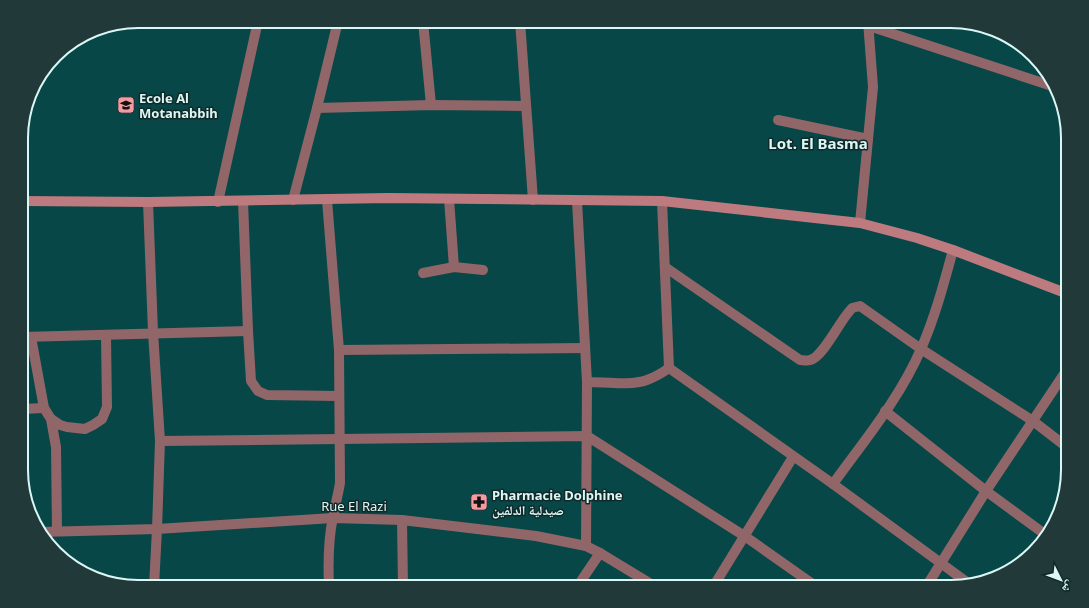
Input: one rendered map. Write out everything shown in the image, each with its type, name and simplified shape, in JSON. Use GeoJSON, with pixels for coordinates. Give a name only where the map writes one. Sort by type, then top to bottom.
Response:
{"type":"FeatureCollection","features":[{"type":"Feature","properties":{"kind":"street"},"geometry":{"type":"LineString","coordinates":[[218,202],[256,28]]}},
{"type":"Feature","properties":{"kind":"street"},"geometry":{"type":"LineString","coordinates":[[293,200],[336,28]]}},
{"type":"Feature","properties":{"kind":"street"},"geometry":{"type":"LineString","coordinates":[[424,28],[431,105]]}},
{"type":"Feature","properties":{"kind":"street"},"geometry":{"type":"LineString","coordinates":[[520,28],[533,200]]}},
{"type":"Feature","properties":{"kind":"street"},"geometry":{"type":"LineString","coordinates":[[860,223],[873,87],[868,28]]}},
{"type":"Feature","properties":{"kind":"street"},"geometry":{"type":"LineString","coordinates":[[880,28],[1046,84]]}},
{"type":"Feature","properties":{"kind":"street"},"geometry":{"type":"LineString","coordinates":[[317,108],[431,105],[526,106]]}},
{"type":"Feature","properties":{"kind":"street"},"geometry":{"type":"LineString","coordinates":[[778,120],[868,139]]}},
{"type":"Feature","properties":{"kind":"street"},"geometry":{"type":"LineString","coordinates":[[28,200],[218,202],[388,198],[662,201],[860,223],[917,238],[953,250],[1061,291]]}},
{"type":"Feature","properties":{"kind":"street"},"geometry":{"type":"LineString","coordinates":[[449,199],[454,267]]}},
{"type":"Feature","properties":{"kind":"street"},"geometry":{"type":"LineString","coordinates":[[327,200],[339,350],[340,440],[340,484],[338,500],[333,518],[328,561],[329,580]]}},
{"type":"Feature","properties":{"kind":"street"},"geometry":{"type":"LineString","coordinates":[[243,201],[251,381],[258,391],[267,395],[339,396]]}},
{"type":"Feature","properties":{"kind":"street"},"geometry":{"type":"LineString","coordinates":[[577,201],[587,382],[586,546]]}},
{"type":"Feature","properties":{"kind":"street"},"geometry":{"type":"LineString","coordinates":[[662,201],[669,368]]}},
{"type":"Feature","properties":{"kind":"street"},"geometry":{"type":"LineString","coordinates":[[148,202],[153,332],[160,441],[154,580]]}},
{"type":"Feature","properties":{"kind":"street"},"geometry":{"type":"LineString","coordinates":[[833,484],[885,412],[904,382],[921,349],[940,299],[953,250]]}},
{"type":"Feature","properties":{"kind":"street"},"geometry":{"type":"LineString","coordinates":[[423,273],[454,267],[483,270]]}},
{"type":"Feature","properties":{"kind":"street"},"geometry":{"type":"LineString","coordinates":[[665,267],[800,360],[810,360],[815,358],[821,352],[844,317],[852,308],[860,306],[921,349],[1033,421],[1061,443]]}},
{"type":"Feature","properties":{"kind":"street"},"geometry":{"type":"LineString","coordinates":[[28,337],[106,336],[153,332],[248,331]]}},
{"type":"Feature","properties":{"kind":"street"},"geometry":{"type":"LineString","coordinates":[[51,419],[60,425],[85,429],[102,419],[107,407],[106,336]]}},
{"type":"Feature","properties":{"kind":"street"},"geometry":{"type":"LineString","coordinates":[[28,341],[44,408],[51,419],[56,447],[57,531]]}},
{"type":"Feature","properties":{"kind":"street"},"geometry":{"type":"LineString","coordinates":[[339,350],[585,348]]}},
{"type":"Feature","properties":{"kind":"street"},"geometry":{"type":"LineString","coordinates":[[587,382],[636,383],[659,375],[669,368]]}},
{"type":"Feature","properties":{"kind":"street"},"geometry":{"type":"LineString","coordinates":[[669,368],[833,484],[963,579]]}},
{"type":"Feature","properties":{"kind":"street"},"geometry":{"type":"LineString","coordinates":[[931,580],[986,491],[1061,379]]}},
{"type":"Feature","properties":{"kind":"street"},"geometry":{"type":"LineString","coordinates":[[28,409],[44,408]]}},
{"type":"Feature","properties":{"kind":"street"},"geometry":{"type":"LineString","coordinates":[[885,412],[986,491],[1041,532]]}},
{"type":"Feature","properties":{"kind":"street"},"geometry":{"type":"LineString","coordinates":[[160,441],[587,436],[746,537],[807,580]]}},
{"type":"Feature","properties":{"kind":"street"},"geometry":{"type":"LineString","coordinates":[[718,580],[794,457]]}},
{"type":"Feature","properties":{"kind":"street","name":"Rue El Razi"},"geometry":{"type":"LineString","coordinates":[[47,532],[157,529],[333,518],[402,520],[536,536],[586,546],[644,580]]}},
{"type":"Feature","properties":{"kind":"street"},"geometry":{"type":"LineString","coordinates":[[402,520],[403,580]]}},
{"type":"Feature","properties":{"kind":"street"},"geometry":{"type":"LineString","coordinates":[[582,580],[600,553]]}},
{"type":"Feature","properties":{"kind":"place","name":"Ecole Al Motanabbih"},"geometry":{"type":"Point","coordinates":[126,105]}},
{"type":"Feature","properties":{"kind":"place","name":"Pharmacie Dolphine صيدلية الدلفين"},"geometry":{"type":"Point","coordinates":[479,502]}},
{"type":"Feature","properties":{"kind":"district","name":"Lot. El Basma"},"geometry":{"type":"Point","coordinates":[818,143]}}]}
